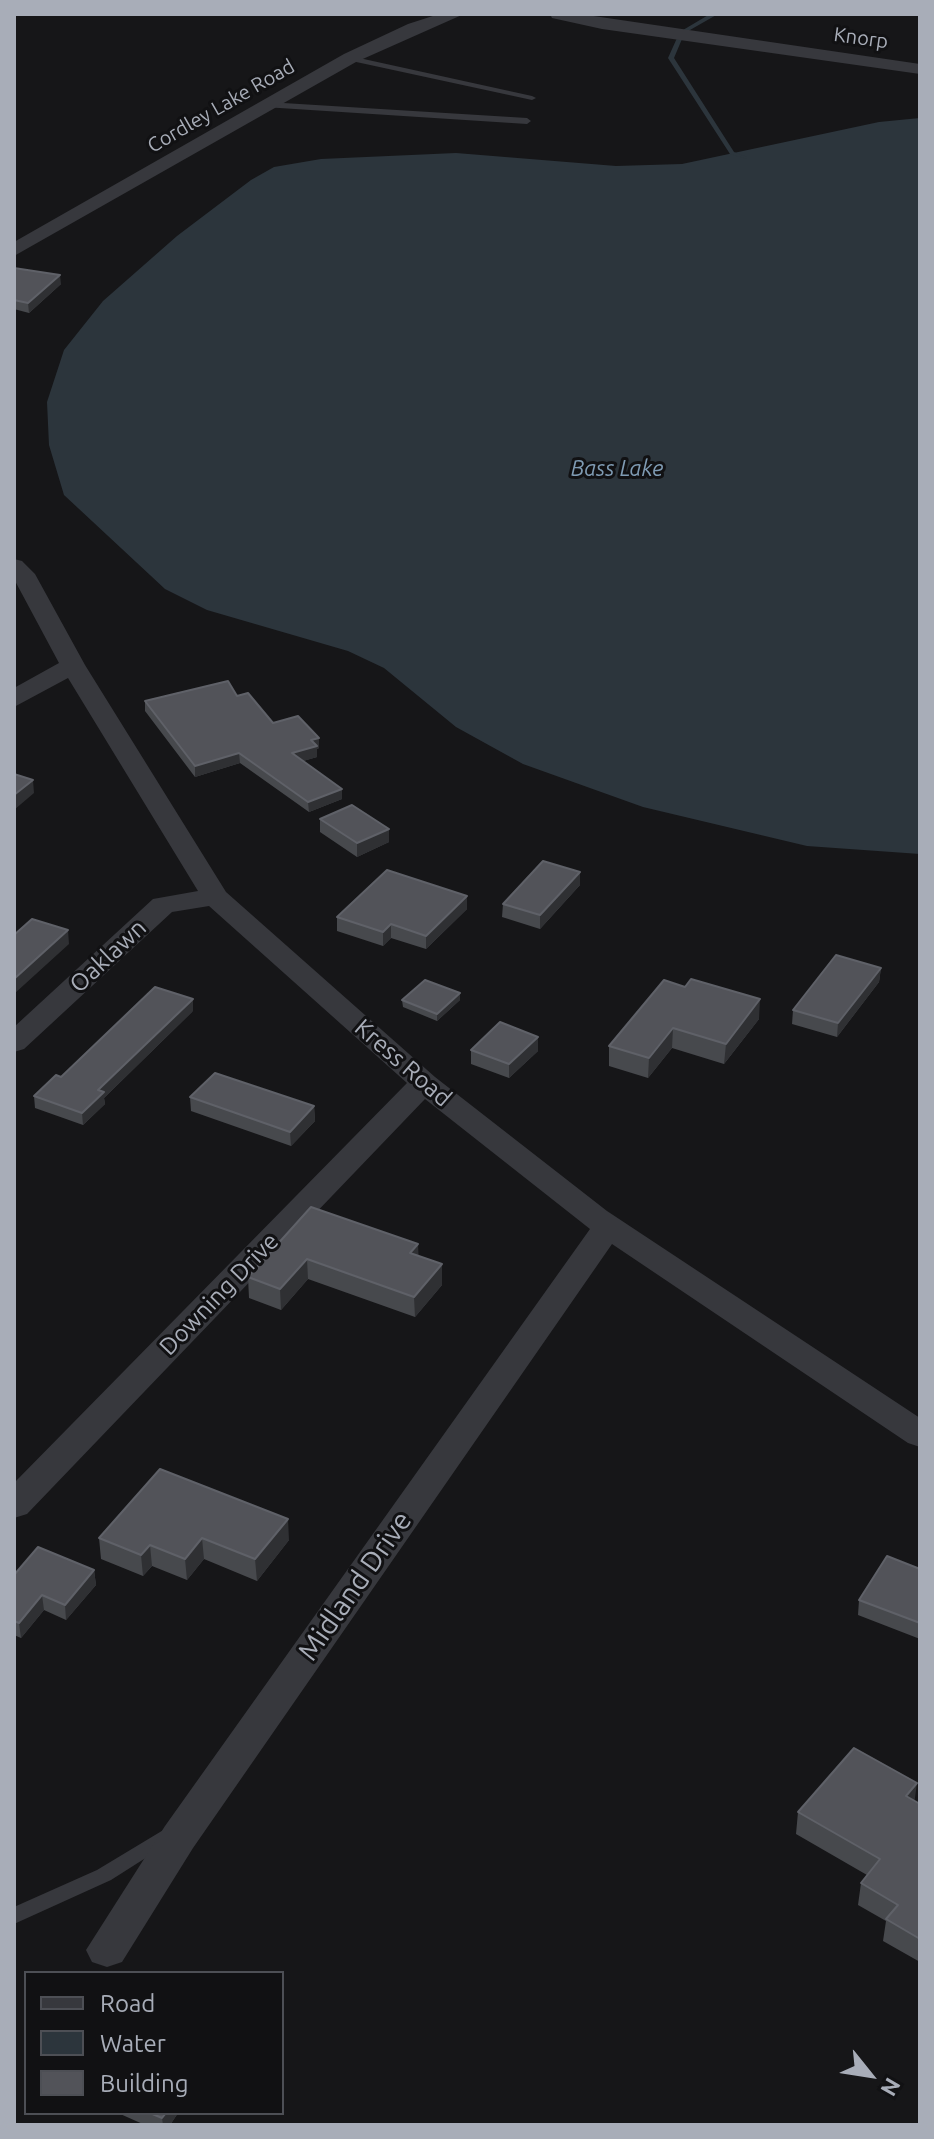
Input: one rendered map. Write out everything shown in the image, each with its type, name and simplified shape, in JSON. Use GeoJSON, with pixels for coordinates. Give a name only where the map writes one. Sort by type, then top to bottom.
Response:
{"type":"FeatureCollection","features":[{"type":"Feature","properties":{"kind":"street","name":"Cordley Lake Road"},"geometry":{"type":"LineString","coordinates":[[14,250],[350,58],[414,28],[456,14]]}},
{"type":"Feature","properties":{"kind":"street","name":"Knorp"},"geometry":{"type":"LineString","coordinates":[[558,14],[602,24],[920,69]]}},
{"type":"Feature","properties":{"kind":"street","name":"Kress Road"},"geometry":{"type":"LineString","coordinates":[[14,566],[23,574],[73,665],[215,897],[424,1083],[608,1226],[920,1435]]}},
{"type":"Feature","properties":{"kind":"street"},"geometry":{"type":"LineString","coordinates":[[14,699],[73,665]]}},
{"type":"Feature","properties":{"kind":"street","name":"Oaklawn"},"geometry":{"type":"LineString","coordinates":[[14,1043],[163,905],[215,897]]}},
{"type":"Feature","properties":{"kind":"street","name":"Downing Drive"},"geometry":{"type":"LineString","coordinates":[[14,1505],[424,1083]]}},
{"type":"Feature","properties":{"kind":"street","name":"Midland Drive"},"geometry":{"type":"LineString","coordinates":[[107,1950],[191,1820],[608,1226]]}},
{"type":"Feature","properties":{"kind":"lane"},"geometry":{"type":"LineString","coordinates":[[350,58],[532,98]]}},
{"type":"Feature","properties":{"kind":"lane"},"geometry":{"type":"LineString","coordinates":[[267,105],[527,121]]}},
{"type":"Feature","properties":{"kind":"lane"},"geometry":{"type":"LineString","coordinates":[[14,1916],[104,1875],[191,1820]]}},
{"type":"Feature","properties":{"kind":"water","name":"Bass Lake"},"geometry":{"type":"Polygon","coordinates":[[[920,118],[920,854],[807,846],[643,807],[523,764],[456,727],[384,668],[348,651],[207,610],[165,589],[64,495],[49,445],[47,402],[64,350],[103,301],[177,236],[251,180],[274,167],[321,159],[456,153],[616,166],[682,164],[879,122],[920,118]]]}},
{"type":"Feature","properties":{"kind":"building"},"geometry":{"type":"Polygon","coordinates":[[[14,268],[60,275],[28,303],[14,300],[14,268]]]}},
{"type":"Feature","properties":{"kind":"building"},"geometry":{"type":"Polygon","coordinates":[[[228,681],[237,696],[248,693],[273,723],[298,716],[319,738],[311,740],[317,746],[292,753],[342,789],[308,802],[239,753],[195,766],[145,701],[228,681]]]}},
{"type":"Feature","properties":{"kind":"building"},"geometry":{"type":"Polygon","coordinates":[[[14,774],[33,780],[14,795],[14,774]]]}},
{"type":"Feature","properties":{"kind":"building"},"geometry":{"type":"Polygon","coordinates":[[[352,805],[389,829],[357,843],[320,819],[352,805]]]}},
{"type":"Feature","properties":{"kind":"building"},"geometry":{"type":"Polygon","coordinates":[[[543,861],[580,872],[540,915],[503,904],[543,861]]]}},
{"type":"Feature","properties":{"kind":"building"},"geometry":{"type":"Polygon","coordinates":[[[387,870],[467,896],[426,936],[391,924],[383,932],[337,917],[387,870]]]}},
{"type":"Feature","properties":{"kind":"building"},"geometry":{"type":"Polygon","coordinates":[[[32,919],[68,930],[14,979],[14,935],[32,919]]]}},
{"type":"Feature","properties":{"kind":"building"},"geometry":{"type":"Polygon","coordinates":[[[836,955],[881,968],[838,1023],[793,1010],[836,955]]]}},
{"type":"Feature","properties":{"kind":"building"},"geometry":{"type":"Polygon","coordinates":[[[691,979],[760,999],[726,1044],[673,1028],[649,1058],[609,1046],[664,980],[685,987],[691,979]]]}},
{"type":"Feature","properties":{"kind":"building"},"geometry":{"type":"Polygon","coordinates":[[[425,980],[460,993],[437,1014],[402,1000],[425,980]]]}},
{"type":"Feature","properties":{"kind":"building"},"geometry":{"type":"Polygon","coordinates":[[[155,987],[193,999],[98,1090],[104,1092],[82,1113],[34,1096],[56,1075],[61,1077],[155,987]]]}},
{"type":"Feature","properties":{"kind":"building"},"geometry":{"type":"Polygon","coordinates":[[[500,1022],[538,1037],[509,1064],[471,1050],[500,1022]]]}},
{"type":"Feature","properties":{"kind":"building"},"geometry":{"type":"Polygon","coordinates":[[[215,1073],[314,1106],[290,1132],[190,1097],[215,1073]]]}},
{"type":"Feature","properties":{"kind":"building"},"geometry":{"type":"Polygon","coordinates":[[[311,1207],[418,1244],[410,1253],[442,1264],[414,1297],[307,1259],[280,1289],[248,1277],[311,1207]]]}},
{"type":"Feature","properties":{"kind":"building"},"geometry":{"type":"Polygon","coordinates":[[[160,1469],[288,1519],[255,1559],[202,1538],[185,1559],[150,1545],[141,1555],[99,1538],[160,1469]]]}},
{"type":"Feature","properties":{"kind":"building"},"geometry":{"type":"Polygon","coordinates":[[[38,1547],[94,1570],[65,1605],[42,1595],[19,1623],[14,1621],[14,1575],[38,1547]]]}},
{"type":"Feature","properties":{"kind":"building"},"geometry":{"type":"Polygon","coordinates":[[[887,1556],[920,1569],[920,1623],[859,1600],[887,1556]]]}},
{"type":"Feature","properties":{"kind":"building"},"geometry":{"type":"Polygon","coordinates":[[[854,1748],[917,1783],[906,1796],[920,1804],[920,1939],[886,1919],[898,1905],[861,1883],[880,1859],[798,1812],[854,1748]]]}},
{"type":"Feature","properties":{"kind":"waterway"},"geometry":{"type":"LineString","coordinates":[[681,33],[715,14]]}},
{"type":"Feature","properties":{"kind":"waterway"},"geometry":{"type":"LineString","coordinates":[[679,39],[671,58],[732,153],[745,158]]}}]}
